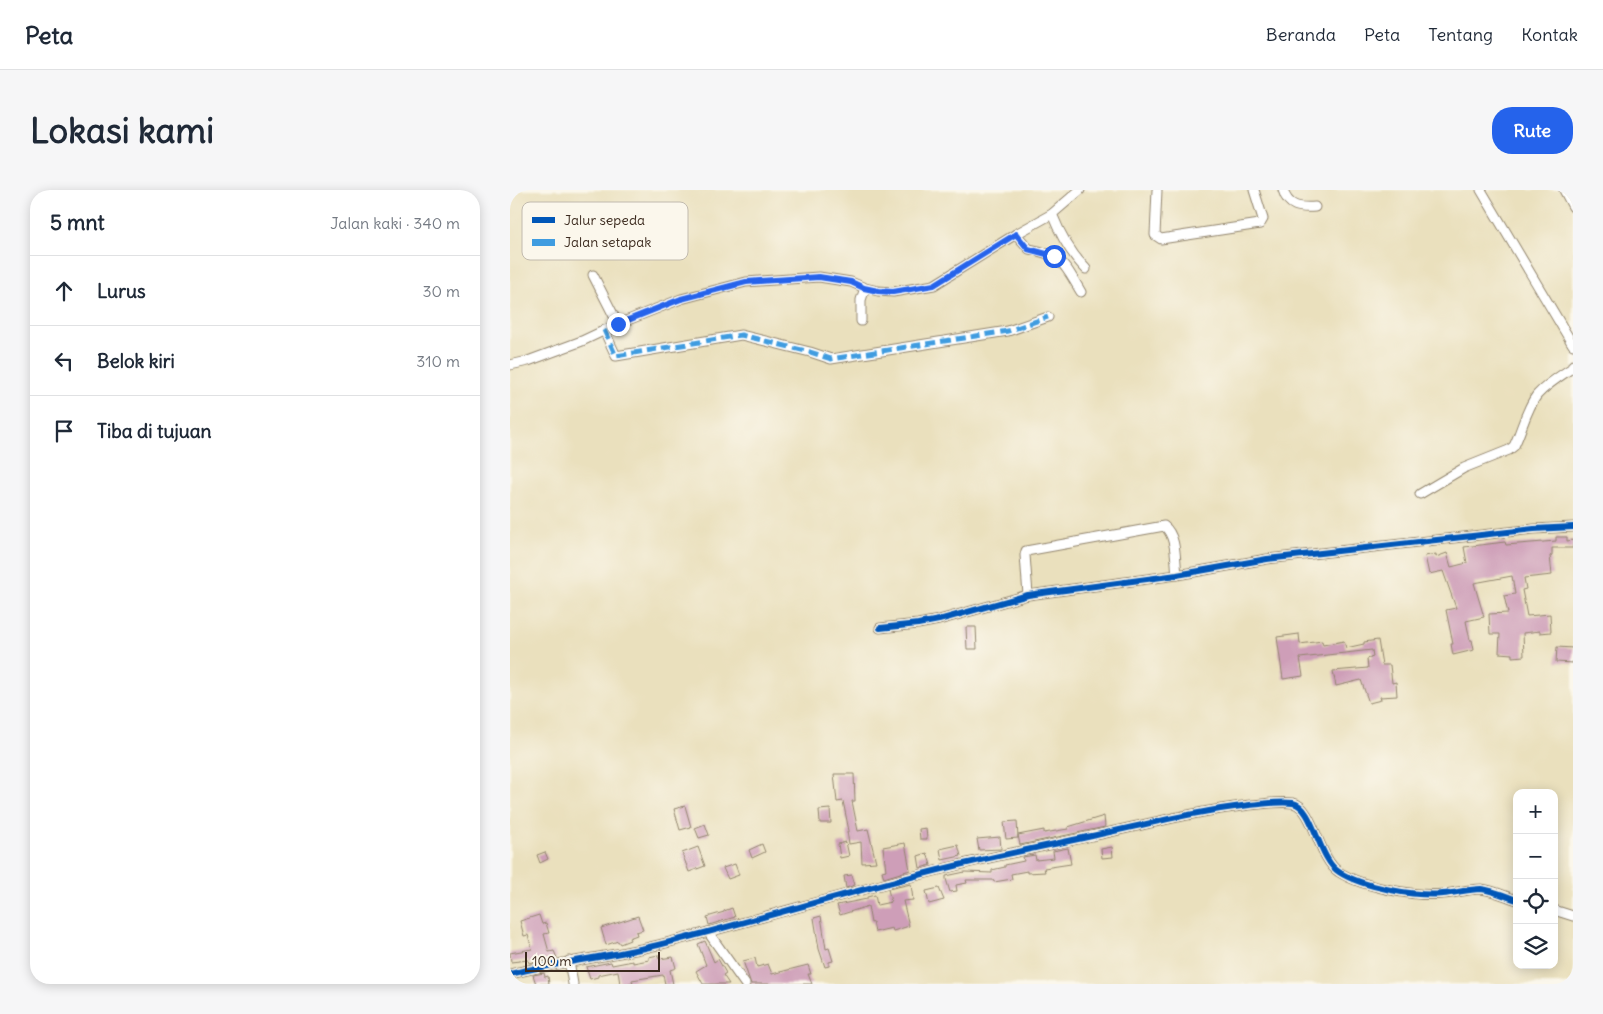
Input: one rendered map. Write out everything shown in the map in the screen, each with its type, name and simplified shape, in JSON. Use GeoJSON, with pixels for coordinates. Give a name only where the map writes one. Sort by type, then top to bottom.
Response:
{"type":"FeatureCollection","features":[{"type":"Feature","properties":{"kind":"street"},"geometry":{"type":"LineString","coordinates":[[510,365],[537,358],[681,299],[746,282],[819,277],[851,282],[864,288],[893,292],[934,285],[1052,214],[1080,190]]}},
{"type":"Feature","properties":{"kind":"street"},"geometry":{"type":"LineString","coordinates":[[1157,190],[1155,235],[1161,239],[1260,224],[1263,219],[1254,190]]}},
{"type":"Feature","properties":{"kind":"street"},"geometry":{"type":"LineString","coordinates":[[1283,190],[1288,202],[1293,206],[1315,207]]}},
{"type":"Feature","properties":{"kind":"street"},"geometry":{"type":"LineString","coordinates":[[1481,190],[1573,345]]}},
{"type":"Feature","properties":{"kind":"street"},"geometry":{"type":"LineString","coordinates":[[1564,190],[1573,207]]}},
{"type":"Feature","properties":{"kind":"street"},"geometry":{"type":"LineString","coordinates":[[1052,214],[1059,232],[1078,261],[1086,269]]}},
{"type":"Feature","properties":{"kind":"street"},"geometry":{"type":"LineString","coordinates":[[1016,234],[1028,249],[1041,251],[1060,260],[1081,292]]}},
{"type":"Feature","properties":{"kind":"street"},"geometry":{"type":"LineString","coordinates":[[593,275],[618,324]]}},
{"type":"Feature","properties":{"kind":"street"},"geometry":{"type":"LineString","coordinates":[[861,321],[861,300],[864,288]]}},
{"type":"Feature","properties":{"kind":"street"},"geometry":{"type":"LineString","coordinates":[[604,330],[616,356],[741,335],[831,359],[1008,330],[1048,317]]}},
{"type":"Feature","properties":{"kind":"street"},"geometry":{"type":"LineString","coordinates":[[1420,494],[1464,468],[1509,450],[1514,446],[1537,396],[1573,366]]}},
{"type":"Feature","properties":{"kind":"street"},"geometry":{"type":"LineString","coordinates":[[1028,595],[1026,551],[1164,526],[1172,538],[1176,575]]}},
{"type":"Feature","properties":{"kind":"street"},"geometry":{"type":"LineString","coordinates":[[880,628],[939,620],[1028,595],[1176,575],[1267,560],[1534,529],[1573,527]]}},
{"type":"Feature","properties":{"kind":"street"},"geometry":{"type":"LineString","coordinates":[[510,974],[654,946],[954,866],[1215,809],[1280,802],[1301,806],[1310,821],[1322,852],[1336,871],[1354,880],[1421,895],[1485,890],[1513,899]]}},
{"type":"Feature","properties":{"kind":"street"},"geometry":{"type":"LineString","coordinates":[[1558,911],[1573,916]]}},
{"type":"Feature","properties":{"kind":"street"},"geometry":{"type":"LineString","coordinates":[[708,932],[745,984]]}},
{"type":"Feature","properties":{"kind":"street"},"geometry":{"type":"LineString","coordinates":[[569,961],[573,984]]}},
{"type":"Feature","properties":{"kind":"building"},"geometry":{"type":"Polygon","coordinates":[[[1556,537],[1567,537],[1567,541],[1573,540],[1573,548],[1552,548],[1552,555],[1550,556],[1552,575],[1524,578],[1526,589],[1522,590],[1527,616],[1550,614],[1551,632],[1523,633],[1524,656],[1512,657],[1512,654],[1499,653],[1500,634],[1490,634],[1489,614],[1508,613],[1504,596],[1515,594],[1512,576],[1474,583],[1484,617],[1466,621],[1474,650],[1453,655],[1451,644],[1453,644],[1446,610],[1456,608],[1443,571],[1429,574],[1425,556],[1436,554],[1436,557],[1447,553],[1451,567],[1467,563],[1464,547],[1505,542],[1506,545],[1556,541],[1556,537]]]}},
{"type":"Feature","properties":{"kind":"building"},"geometry":{"type":"Polygon","coordinates":[[[966,627],[976,627],[977,649],[967,649],[966,627]]]}},
{"type":"Feature","properties":{"kind":"building"},"geometry":{"type":"Polygon","coordinates":[[[1299,634],[1300,644],[1322,641],[1323,645],[1344,641],[1346,648],[1378,640],[1382,665],[1390,665],[1392,683],[1396,682],[1397,696],[1380,697],[1381,700],[1369,703],[1361,680],[1336,686],[1333,671],[1368,668],[1367,659],[1373,657],[1372,650],[1300,658],[1303,676],[1283,679],[1277,637],[1299,634]]]}},
{"type":"Feature","properties":{"kind":"building"},"geometry":{"type":"Polygon","coordinates":[[[1557,647],[1573,648],[1573,663],[1556,662],[1557,647]]]}},
{"type":"Feature","properties":{"kind":"building"},"geometry":{"type":"Polygon","coordinates":[[[834,774],[854,774],[855,801],[852,801],[858,831],[868,829],[876,862],[862,863],[861,842],[849,844],[847,831],[849,831],[843,801],[837,802],[834,774]]]}},
{"type":"Feature","properties":{"kind":"building"},"geometry":{"type":"Polygon","coordinates":[[[685,806],[691,827],[680,830],[674,809],[685,806]]]}},
{"type":"Feature","properties":{"kind":"building"},"geometry":{"type":"Polygon","coordinates":[[[830,809],[831,823],[820,823],[819,810],[830,809]]]}},
{"type":"Feature","properties":{"kind":"building"},"geometry":{"type":"Polygon","coordinates":[[[1104,816],[1105,827],[1020,845],[1018,835],[1044,830],[1044,833],[1068,829],[1068,827],[1104,816]]]}},
{"type":"Feature","properties":{"kind":"building"},"geometry":{"type":"Polygon","coordinates":[[[1017,821],[1018,838],[1006,839],[1004,822],[1017,821]]]}},
{"type":"Feature","properties":{"kind":"building"},"geometry":{"type":"Polygon","coordinates":[[[705,824],[709,835],[699,838],[695,828],[705,824]]]}},
{"type":"Feature","properties":{"kind":"building"},"geometry":{"type":"Polygon","coordinates":[[[926,828],[927,839],[920,839],[919,829],[926,828]]]}},
{"type":"Feature","properties":{"kind":"building"},"geometry":{"type":"Polygon","coordinates":[[[1000,837],[1001,849],[979,850],[977,839],[1000,837]]]}},
{"type":"Feature","properties":{"kind":"building"},"geometry":{"type":"Polygon","coordinates":[[[846,842],[849,856],[840,858],[838,844],[846,842]]]}},
{"type":"Feature","properties":{"kind":"building"},"geometry":{"type":"Polygon","coordinates":[[[905,843],[910,870],[884,878],[882,871],[886,870],[883,847],[905,843]]]}},
{"type":"Feature","properties":{"kind":"building"},"geometry":{"type":"Polygon","coordinates":[[[762,844],[765,852],[752,858],[749,850],[762,844]]]}},
{"type":"Feature","properties":{"kind":"building"},"geometry":{"type":"Polygon","coordinates":[[[958,845],[961,856],[942,860],[940,849],[958,845]]]}},
{"type":"Feature","properties":{"kind":"building"},"geometry":{"type":"Polygon","coordinates":[[[698,847],[705,866],[689,872],[682,853],[698,847]]]}},
{"type":"Feature","properties":{"kind":"building"},"geometry":{"type":"Polygon","coordinates":[[[1112,847],[1113,857],[1102,858],[1101,849],[1112,847]]]}},
{"type":"Feature","properties":{"kind":"building"},"geometry":{"type":"Polygon","coordinates":[[[1068,848],[1071,864],[1044,868],[1045,872],[1027,873],[1027,871],[1011,874],[1012,879],[994,882],[993,880],[966,880],[967,883],[956,885],[957,891],[950,892],[946,876],[965,872],[992,873],[992,870],[1005,867],[1005,865],[1024,861],[1023,857],[1035,855],[1036,860],[1054,858],[1053,851],[1068,848]]]}},
{"type":"Feature","properties":{"kind":"building"},"geometry":{"type":"Polygon","coordinates":[[[545,852],[548,859],[540,863],[537,855],[545,852]]]}},
{"type":"Feature","properties":{"kind":"building"},"geometry":{"type":"Polygon","coordinates":[[[927,853],[931,865],[920,868],[918,856],[927,853]]]}},
{"type":"Feature","properties":{"kind":"building"},"geometry":{"type":"Polygon","coordinates":[[[735,864],[739,875],[728,879],[723,868],[735,864]]]}},
{"type":"Feature","properties":{"kind":"building"},"geometry":{"type":"Polygon","coordinates":[[[852,875],[855,885],[846,888],[844,876],[852,875]]]}},
{"type":"Feature","properties":{"kind":"building"},"geometry":{"type":"Polygon","coordinates":[[[911,884],[913,900],[903,901],[909,926],[893,931],[892,928],[875,932],[873,922],[871,923],[868,906],[840,915],[837,905],[867,899],[867,897],[875,895],[877,905],[891,902],[888,889],[911,884]]]}},
{"type":"Feature","properties":{"kind":"building"},"geometry":{"type":"Polygon","coordinates":[[[939,888],[944,900],[929,904],[926,891],[939,888]]]}},
{"type":"Feature","properties":{"kind":"building"},"geometry":{"type":"Polygon","coordinates":[[[732,908],[735,917],[709,925],[707,917],[732,908]]]}},
{"type":"Feature","properties":{"kind":"building"},"geometry":{"type":"Polygon","coordinates":[[[539,915],[542,924],[546,923],[549,933],[544,934],[549,952],[554,951],[557,958],[529,963],[528,960],[511,962],[510,953],[532,949],[528,935],[524,936],[520,921],[539,915]]]}},
{"type":"Feature","properties":{"kind":"building"},"geometry":{"type":"Polygon","coordinates":[[[638,916],[643,930],[636,932],[637,935],[629,938],[630,940],[620,944],[618,941],[606,945],[601,928],[638,916]]]}},
{"type":"Feature","properties":{"kind":"building"},"geometry":{"type":"Polygon","coordinates":[[[821,916],[826,949],[829,948],[833,961],[829,962],[829,966],[825,967],[819,949],[814,918],[821,916]]]}},
{"type":"Feature","properties":{"kind":"building"},"geometry":{"type":"Polygon","coordinates":[[[705,941],[714,962],[718,959],[726,973],[723,975],[729,984],[703,984],[696,971],[706,965],[698,944],[705,941]]]}},
{"type":"Feature","properties":{"kind":"building"},"geometry":{"type":"Polygon","coordinates":[[[658,955],[659,959],[673,957],[676,968],[670,970],[673,984],[665,984],[663,975],[632,980],[633,984],[620,984],[618,971],[598,975],[598,977],[590,979],[586,967],[611,962],[612,965],[633,961],[633,963],[649,960],[649,957],[658,955]]]}},
{"type":"Feature","properties":{"kind":"building"},"geometry":{"type":"Polygon","coordinates":[[[755,958],[757,967],[768,964],[772,974],[808,965],[811,974],[808,974],[812,984],[751,984],[743,961],[755,958]]]}},
{"type":"Feature","properties":{"kind":"building"},"geometry":{"type":"Polygon","coordinates":[[[544,973],[545,977],[548,976],[549,984],[536,984],[533,975],[544,973]]]}},
{"type":"Feature","properties":{"kind":"marked path"},"geometry":{"type":"LineString","coordinates":[[604,330],[616,356],[741,335],[831,359],[1008,331],[1048,317]]}},
{"type":"Feature","properties":{"kind":"cycle path"},"geometry":{"type":"LineString","coordinates":[[880,628],[939,620],[1028,595],[1177,575],[1267,559],[1534,529],[1573,527]]}},
{"type":"Feature","properties":{"kind":"cycle path"},"geometry":{"type":"LineString","coordinates":[[510,974],[658,945],[880,885],[989,858],[1190,815],[1282,802],[1293,803],[1300,807],[1311,823],[1332,865],[1339,872],[1349,877],[1389,890],[1419,894],[1432,895],[1481,889],[1513,899]]}},
{"type":"Feature","properties":{"kind":"route"},"geometry":{"type":"LineString","coordinates":[[618,324],[681,299],[746,282],[819,277],[851,282],[864,288],[878,291],[893,292],[917,289],[934,285],[944,280],[1016,234],[1028,249],[1054,256]]}}]}
